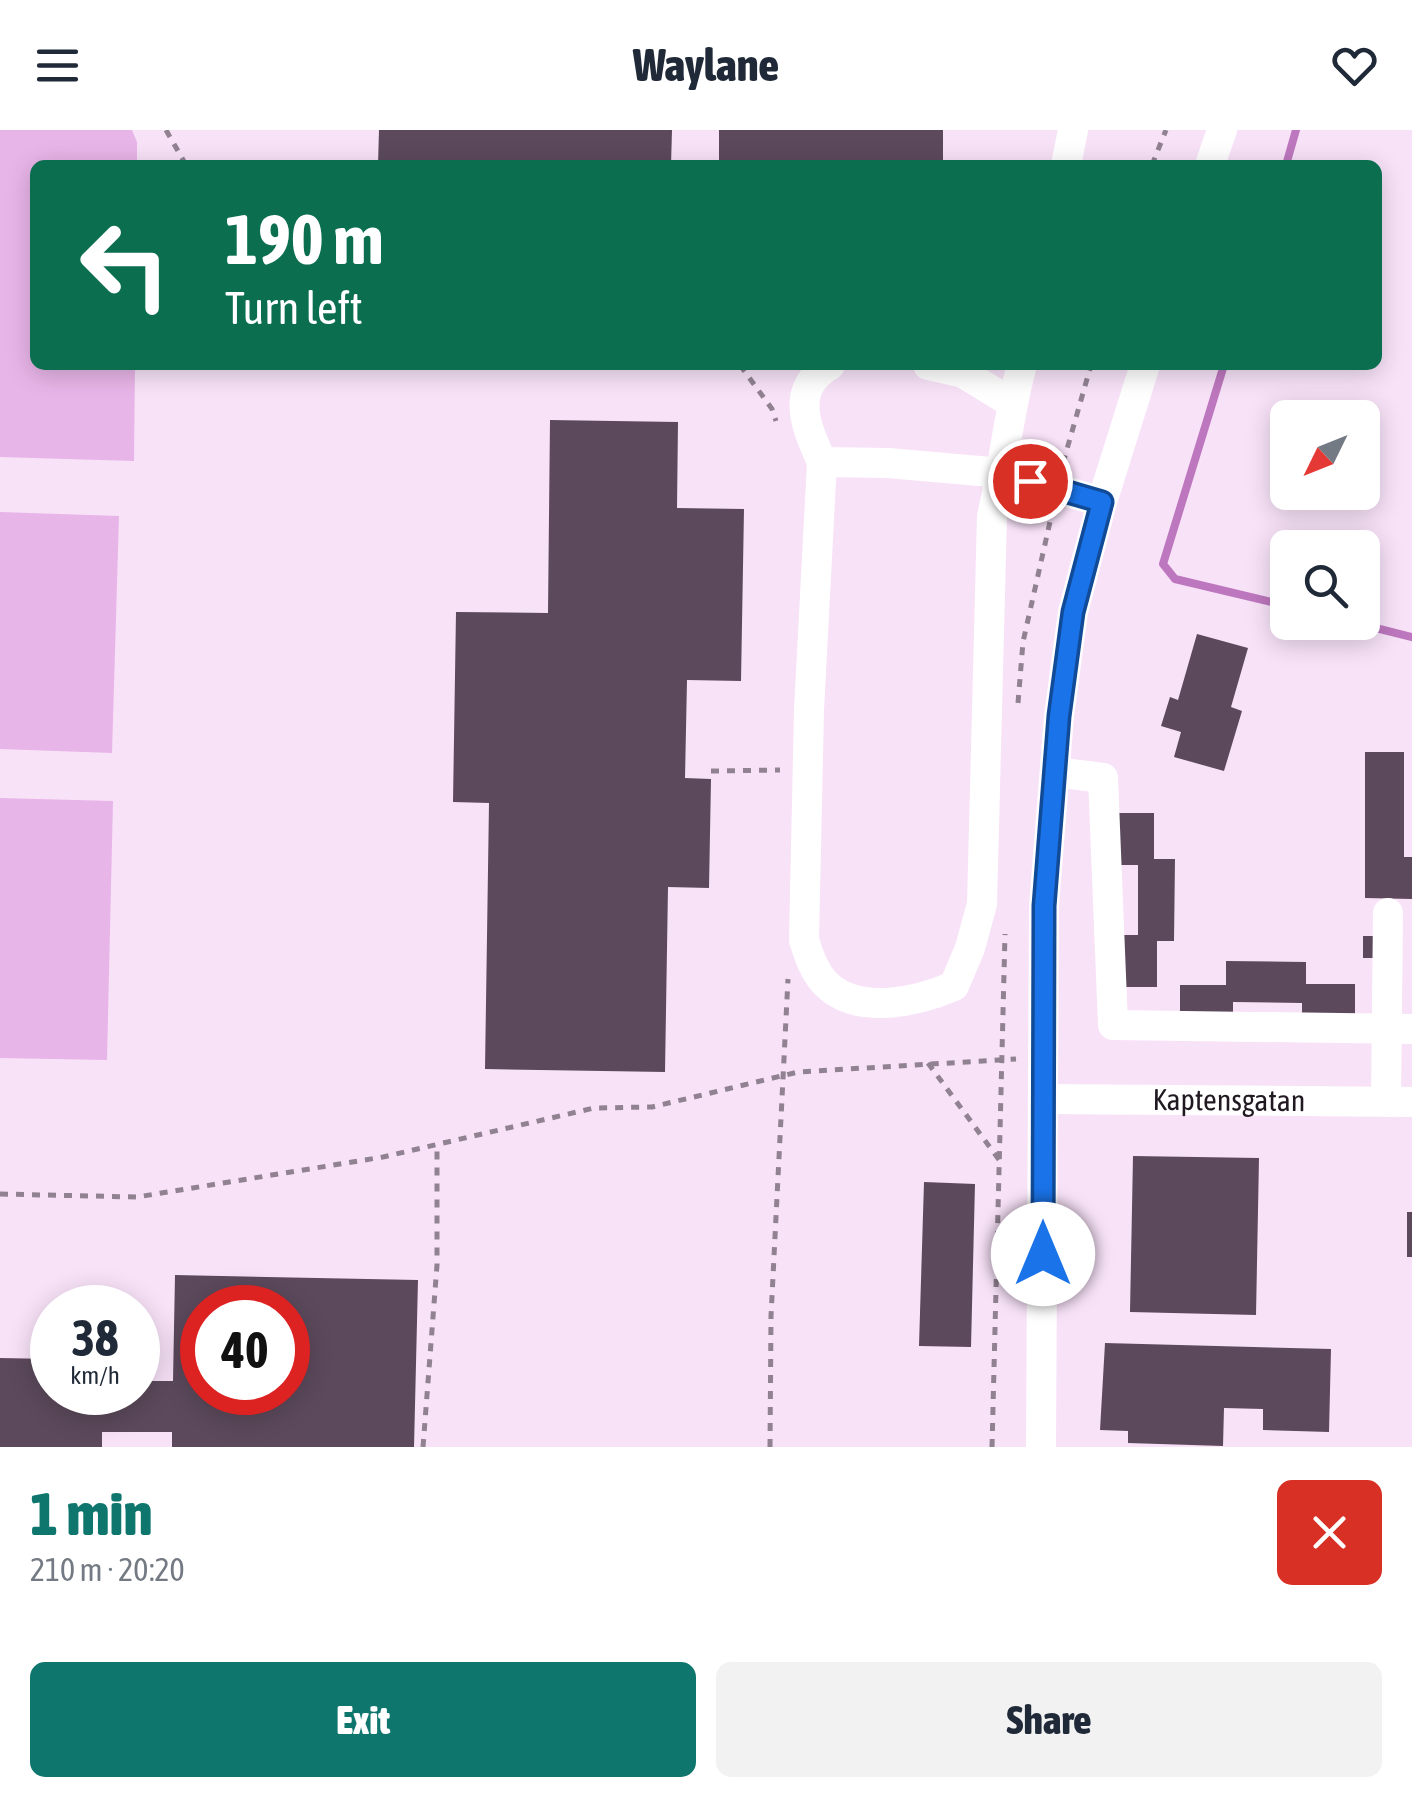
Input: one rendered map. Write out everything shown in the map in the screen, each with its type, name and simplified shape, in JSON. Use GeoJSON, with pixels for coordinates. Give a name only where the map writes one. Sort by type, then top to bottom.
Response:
{"type":"FeatureCollection","features":[{"type":"Feature","properties":{"kind":"street"},"geometry":{"type":"LineString","coordinates":[[1067,160],[1073,130]]}},
{"type":"Feature","properties":{"kind":"street"},"geometry":{"type":"LineString","coordinates":[[1212,160],[1222,130]]}},
{"type":"Feature","properties":{"kind":"street"},"geometry":{"type":"LineString","coordinates":[[824,370],[812,380],[805,394],[803,416],[822,462],[804,940],[813,967],[827,985],[852,1001],[924,999],[954,986],[982,904],[992,516],[1021,370]]}},
{"type":"Feature","properties":{"kind":"street"},"geometry":{"type":"LineString","coordinates":[[950,370],[963,373],[1012,403]]}},
{"type":"Feature","properties":{"kind":"street"},"geometry":{"type":"LineString","coordinates":[[1041,1447],[1044,906],[1055,772],[1073,612],[1143,370]]}},
{"type":"Feature","properties":{"kind":"street"},"geometry":{"type":"LineString","coordinates":[[822,462],[888,463],[1002,473],[1102,502]]}},
{"type":"Feature","properties":{"kind":"street"},"geometry":{"type":"LineString","coordinates":[[1055,772],[1103,778],[1113,1025],[1400,1029]]}},
{"type":"Feature","properties":{"kind":"street"},"geometry":{"type":"LineString","coordinates":[[1388,914],[1400,1029],[1399,1102]]}},
{"type":"Feature","properties":{"kind":"street","name":"Kaptensgatan"},"geometry":{"type":"LineString","coordinates":[[1044,1099],[1399,1102]]}},
{"type":"Feature","properties":{"kind":"path"},"geometry":{"type":"LineString","coordinates":[[166,130],[183,160]]}},
{"type":"Feature","properties":{"kind":"path"},"geometry":{"type":"LineString","coordinates":[[1154,160],[1166,130]]}},
{"type":"Feature","properties":{"kind":"path"},"geometry":{"type":"LineString","coordinates":[[1017,713],[1023,642],[1057,488],[1090,370]]}},
{"type":"Feature","properties":{"kind":"path"},"geometry":{"type":"LineString","coordinates":[[712,772],[808,770]]}},
{"type":"Feature","properties":{"kind":"path"},"geometry":{"type":"LineString","coordinates":[[992,1447],[1005,920]]}},
{"type":"Feature","properties":{"kind":"path"},"geometry":{"type":"LineString","coordinates":[[0,1194],[137,1197],[383,1157],[594,1108],[652,1107],[798,1072],[1002,1058]]}},
{"type":"Feature","properties":{"kind":"path"},"geometry":{"type":"LineString","coordinates":[[928,1062],[1000,1160]]}},
{"type":"Feature","properties":{"kind":"path"},"geometry":{"type":"LineString","coordinates":[[423,1447],[437,1266],[437,1144]]}},
{"type":"Feature","properties":{"kind":"shaded area"},"geometry":{"type":"Polygon","coordinates":[[[0,130],[132,130],[137,160],[30,160],[30,370],[135,370],[134,461],[0,457],[0,130]]]}},
{"type":"Feature","properties":{"kind":"shaded area"},"geometry":{"type":"Polygon","coordinates":[[[0,512],[119,516],[112,753],[0,749],[0,512]]]}},
{"type":"Feature","properties":{"kind":"shaded area"},"geometry":{"type":"Polygon","coordinates":[[[0,798],[113,801],[107,1060],[0,1058],[0,798]]]}},
{"type":"Feature","properties":{"kind":"building"},"geometry":{"type":"Polygon","coordinates":[[[379,130],[672,130],[671,160],[378,160],[379,130]]]}},
{"type":"Feature","properties":{"kind":"building"},"geometry":{"type":"Polygon","coordinates":[[[719,130],[943,130],[943,160],[719,160],[719,130]]]}},
{"type":"Feature","properties":{"kind":"building"},"geometry":{"type":"Polygon","coordinates":[[[550,420],[678,422],[677,508],[744,509],[741,681],[687,680],[685,778],[711,779],[709,888],[668,887],[665,1072],[485,1069],[489,803],[453,802],[456,612],[548,613],[550,420]]]}},
{"type":"Feature","properties":{"kind":"building"},"geometry":{"type":"Polygon","coordinates":[[[1197,634],[1248,648],[1231,707],[1242,711],[1224,771],[1174,757],[1181,732],[1161,726],[1170,697],[1178,700],[1197,634]]]}},
{"type":"Feature","properties":{"kind":"building"},"geometry":{"type":"Polygon","coordinates":[[[1365,752],[1404,752],[1404,857],[1412,857],[1412,899],[1365,898],[1365,752]]]}},
{"type":"Feature","properties":{"kind":"building"},"geometry":{"type":"Polygon","coordinates":[[[1118,813],[1154,813],[1154,859],[1175,859],[1174,941],[1157,941],[1157,987],[1117,987],[1118,935],[1138,935],[1138,865],[1118,865],[1118,813]]]}},
{"type":"Feature","properties":{"kind":"building"},"geometry":{"type":"Polygon","coordinates":[[[1363,936],[1383,936],[1383,958],[1363,958],[1363,936]]]}},
{"type":"Feature","properties":{"kind":"building"},"geometry":{"type":"Polygon","coordinates":[[[1226,961],[1306,962],[1306,984],[1355,984],[1355,1022],[1302,1022],[1302,1003],[1233,1002],[1233,1021],[1180,1021],[1180,985],[1226,985],[1226,961]]]}},
{"type":"Feature","properties":{"kind":"building"},"geometry":{"type":"Polygon","coordinates":[[[1133,1156],[1259,1158],[1256,1315],[1130,1312],[1133,1156]]]}},
{"type":"Feature","properties":{"kind":"building"},"geometry":{"type":"Polygon","coordinates":[[[924,1182],[975,1184],[971,1347],[919,1346],[924,1182]]]}},
{"type":"Feature","properties":{"kind":"building"},"geometry":{"type":"Polygon","coordinates":[[[1407,1212],[1412,1212],[1412,1257],[1407,1257],[1407,1212]]]}},
{"type":"Feature","properties":{"kind":"building"},"geometry":{"type":"Polygon","coordinates":[[[175,1275],[418,1280],[414,1447],[172,1447],[172,1432],[102,1432],[102,1447],[0,1447],[0,1358],[30,1359],[30,1415],[160,1415],[160,1381],[173,1381],[175,1275]]]}},
{"type":"Feature","properties":{"kind":"building"},"geometry":{"type":"Polygon","coordinates":[[[1105,1343],[1331,1349],[1329,1432],[1263,1430],[1263,1409],[1224,1408],[1223,1446],[1128,1443],[1128,1431],[1100,1430],[1105,1343]]]}},
{"type":"Feature","properties":{"kind":"waterway"},"geometry":{"type":"LineString","coordinates":[[1287,160],[1296,130]]}},
{"type":"Feature","properties":{"kind":"waterway"},"geometry":{"type":"LineString","coordinates":[[1222,370],[1163,564],[1175,579],[1270,602]]}},
{"type":"Feature","properties":{"kind":"waterway"},"geometry":{"type":"LineString","coordinates":[[1380,629],[1412,637]]}},
{"type":"Feature","properties":{"kind":"route"},"geometry":{"type":"LineString","coordinates":[[1030,481],[1102,502],[1073,612],[1059,716],[1044,906],[1043,1254]]}}]}
